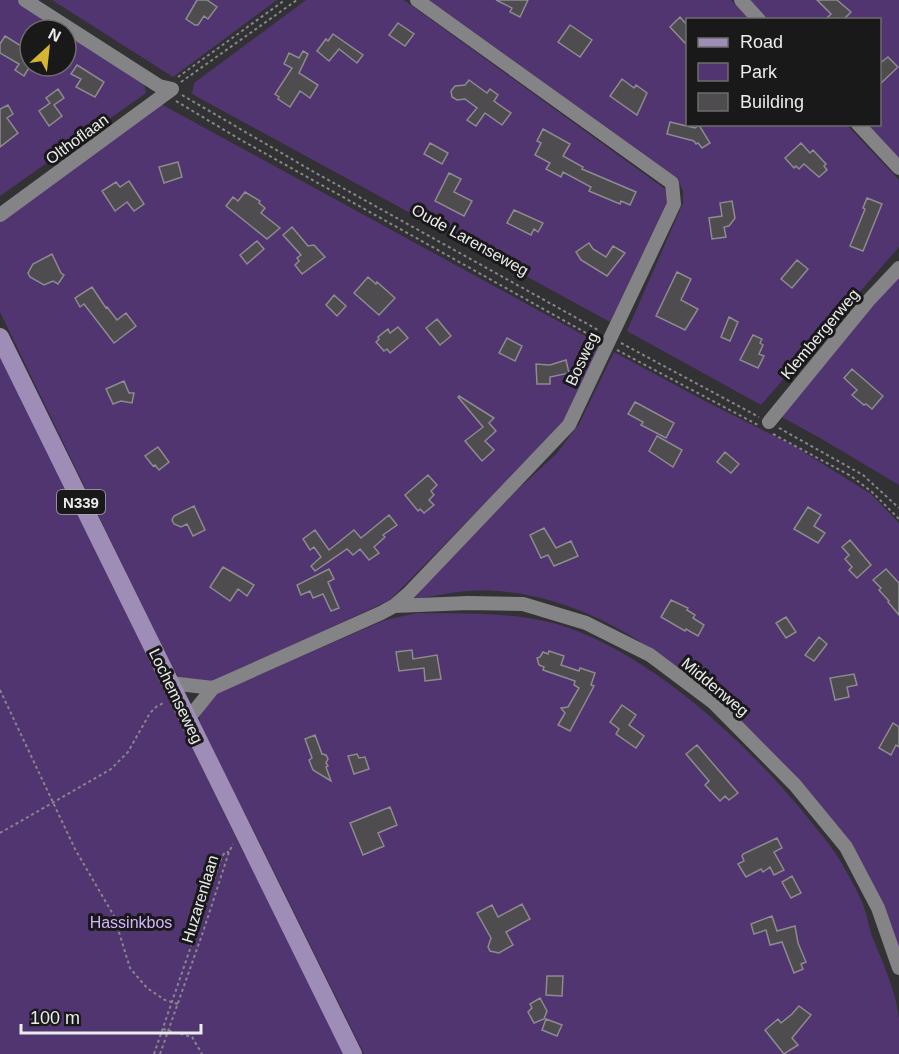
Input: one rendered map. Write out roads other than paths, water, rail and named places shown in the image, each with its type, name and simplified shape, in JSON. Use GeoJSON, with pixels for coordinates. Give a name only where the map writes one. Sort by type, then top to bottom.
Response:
{"type":"FeatureCollection","features":[{"type":"Feature","properties":{"kind":"main road","name":"Lochemseweg"},"geometry":{"type":"LineString","coordinates":[[0,337],[353,1054]]}},
{"type":"Feature","properties":{"kind":"street","name":"Olthoflaan"},"geometry":{"type":"LineString","coordinates":[[0,215],[169,92],[25,0]]}},
{"type":"Feature","properties":{"kind":"street","name":"Bosweg"},"geometry":{"type":"LineString","coordinates":[[188,719],[213,688],[394,606],[569,425],[674,204],[672,183],[417,0]]}},
{"type":"Feature","properties":{"kind":"street"},"geometry":{"type":"LineString","coordinates":[[741,0],[757,18]]}},
{"type":"Feature","properties":{"kind":"street"},"geometry":{"type":"LineString","coordinates":[[860,126],[899,168]]}},
{"type":"Feature","properties":{"kind":"street","name":"Klembergerweg"},"geometry":{"type":"LineString","coordinates":[[769,422],[868,301],[899,268]]}},
{"type":"Feature","properties":{"kind":"street","name":"Middenweg"},"geometry":{"type":"LineString","coordinates":[[394,606],[468,603],[523,604],[586,622],[650,655],[714,703],[795,785],[846,847],[878,908],[899,968]]}},
{"type":"Feature","properties":{"kind":"street"},"geometry":{"type":"LineString","coordinates":[[170,683],[213,688]]}},
{"type":"Feature","properties":{"kind":"park label","name":"Hassinkbos"},"geometry":{"type":"Point","coordinates":[131,922]}}]}
